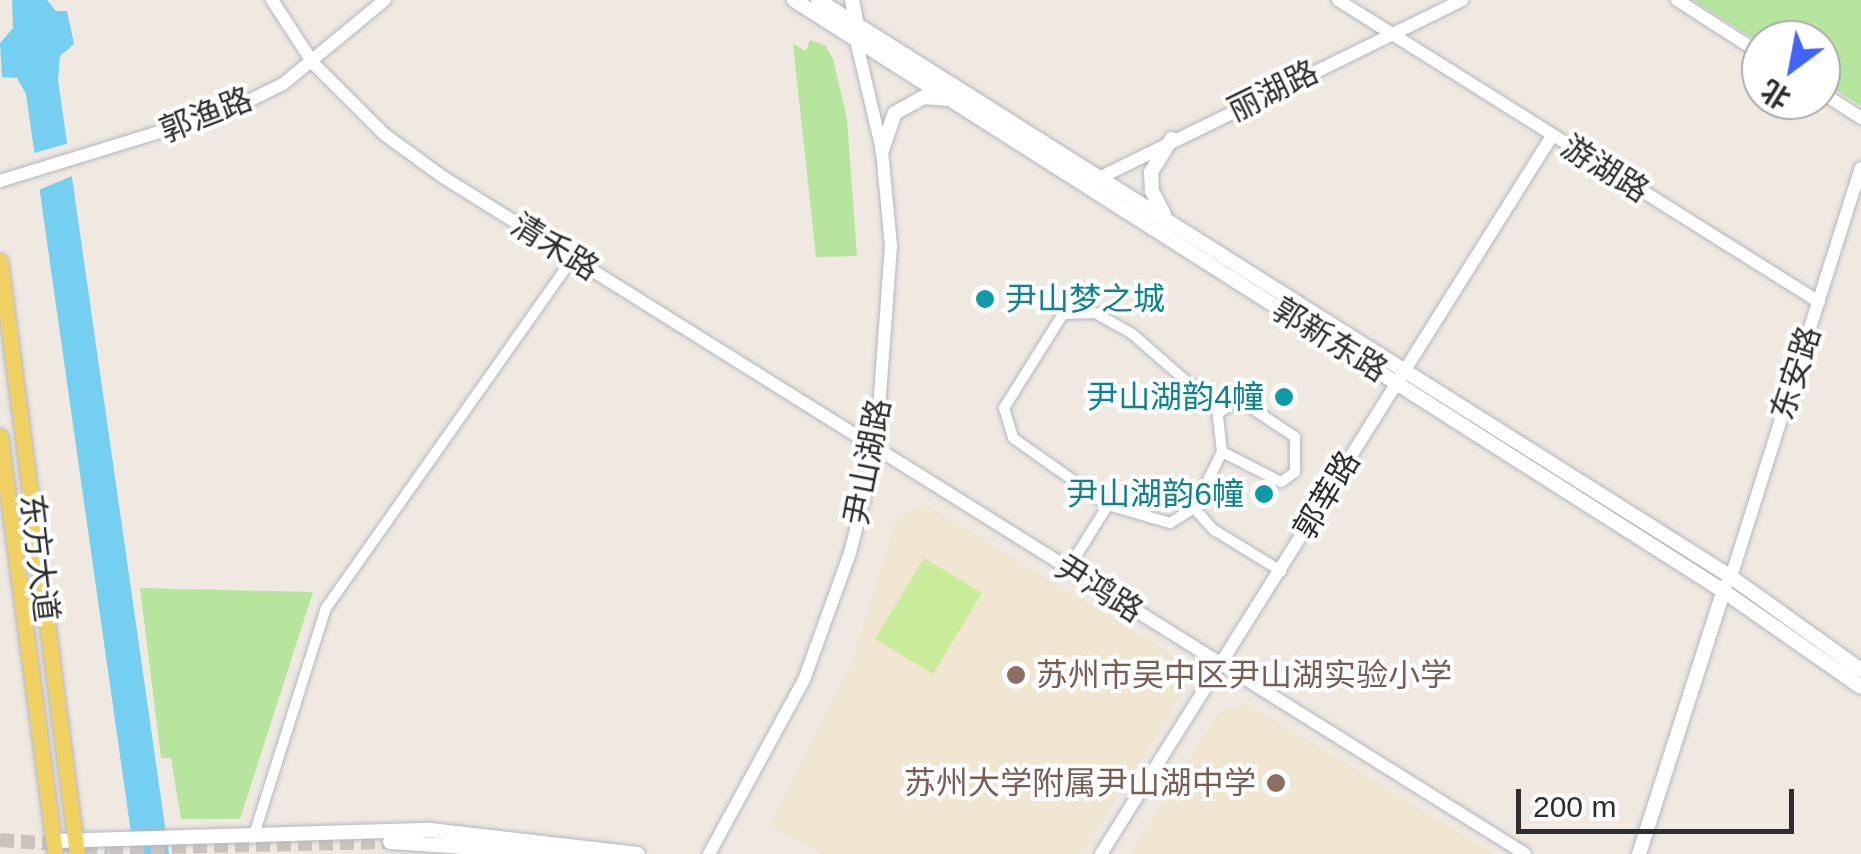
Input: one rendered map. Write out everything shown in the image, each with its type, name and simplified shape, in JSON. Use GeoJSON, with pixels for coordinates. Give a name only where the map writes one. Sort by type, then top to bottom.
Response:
{"type":"FeatureCollection","features":[{"type":"Feature","properties":{"kind":"main road","name":"郭新东路"},"geometry":{"type":"LineString","coordinates":[[794,0],[857,33],[1861,670]]}},
{"type":"Feature","properties":{"kind":"main road"},"geometry":{"type":"LineString","coordinates":[[818,0],[844,17]]}},
{"type":"Feature","properties":{"kind":"main road","name":"尹山湖路"},"geometry":{"type":"LineString","coordinates":[[840,0],[844,17],[857,33]]}},
{"type":"Feature","properties":{"kind":"main road","name":"尹山湖路"},"geometry":{"type":"LineString","coordinates":[[852,0],[857,33]]}},
{"type":"Feature","properties":{"kind":"main road","name":"郭新东路"},"geometry":{"type":"LineString","coordinates":[[857,33],[951,100],[1175,226],[1400,377]]}},
{"type":"Feature","properties":{"kind":"main road"},"geometry":{"type":"LineString","coordinates":[[882,150],[889,121],[905,105],[924,97],[951,100]]}},
{"type":"Feature","properties":{"kind":"main road"},"geometry":{"type":"LineString","coordinates":[[1172,140],[1150,181],[1154,201],[1175,226]]}},
{"type":"Feature","properties":{"kind":"main road","name":"东方大道"},"geometry":{"type":"LineString","coordinates":[[0,261],[77,848]]}},
{"type":"Feature","properties":{"kind":"main road","name":"东方大道"},"geometry":{"type":"LineString","coordinates":[[0,436],[55,848]]}},
{"type":"Feature","properties":{"kind":"main road","name":"郭新东路"},"geometry":{"type":"LineString","coordinates":[[1728,588],[1861,688]]}},
{"type":"Feature","properties":{"kind":"main road","name":"东安路"},"geometry":{"type":"LineString","coordinates":[[1639,854],[1728,588]]}},
{"type":"Feature","properties":{"kind":"main road","name":"东安路"},"geometry":{"type":"LineString","coordinates":[[1649,854],[1728,588]]}},
{"type":"Feature","properties":{"kind":"main road"},"geometry":{"type":"LineString","coordinates":[[55,848],[253,839],[310,831],[430,830],[638,854]]}},
{"type":"Feature","properties":{"kind":"main road"},"geometry":{"type":"LineString","coordinates":[[390,842],[570,854]]}},
{"type":"Feature","properties":{"kind":"street","name":"清禾路"},"geometry":{"type":"LineString","coordinates":[[272,0],[313,63],[385,135],[876,450]]}},
{"type":"Feature","properties":{"kind":"street","name":"郭渔路"},"geometry":{"type":"LineString","coordinates":[[0,181],[76,161],[228,110],[313,63],[385,0]]}},
{"type":"Feature","properties":{"kind":"street","name":"游湖路"},"geometry":{"type":"LineString","coordinates":[[1338,0],[1819,302]]}},
{"type":"Feature","properties":{"kind":"street","name":"丽湖路"},"geometry":{"type":"LineString","coordinates":[[1093,182],[1462,0]]}},
{"type":"Feature","properties":{"kind":"street"},"geometry":{"type":"LineString","coordinates":[[1677,0],[1741,41]]}},
{"type":"Feature","properties":{"kind":"street","name":"尹山湖路"},"geometry":{"type":"LineString","coordinates":[[709,854],[811,663],[850,553],[876,450],[891,285],[882,150],[857,33]]}},
{"type":"Feature","properties":{"kind":"street","name":"郭莘路"},"geometry":{"type":"LineString","coordinates":[[1101,854],[1223,666],[1552,136]]}},
{"type":"Feature","properties":{"kind":"street","name":"东安路"},"geometry":{"type":"LineString","coordinates":[[1728,588],[1861,168]]}},
{"type":"Feature","properties":{"kind":"street"},"geometry":{"type":"LineString","coordinates":[[253,839],[326,608],[573,258]]}},
{"type":"Feature","properties":{"kind":"street"},"geometry":{"type":"LineString","coordinates":[[1095,312],[1131,333],[1219,413],[1222,452],[1194,508],[1170,524],[1108,505],[1013,438],[1004,408],[1062,314],[1095,312]]}},
{"type":"Feature","properties":{"kind":"street"},"geometry":{"type":"LineString","coordinates":[[1219,413],[1238,399],[1295,437],[1295,472],[1281,482],[1222,452]]}},
{"type":"Feature","properties":{"kind":"street","name":"尹鸿路"},"geometry":{"type":"LineString","coordinates":[[876,450],[1525,854]]}},
{"type":"Feature","properties":{"kind":"street"},"geometry":{"type":"LineString","coordinates":[[1068,569],[1108,505]]}},
{"type":"Feature","properties":{"kind":"street"},"geometry":{"type":"LineString","coordinates":[[1194,508],[1214,530],[1281,571]]}},
{"type":"Feature","properties":{"kind":"shaded area","name":"苏州市吴中区尹山湖实验小学"},"geometry":{"type":"Polygon","coordinates":[[[926,505],[1180,659],[1188,684],[1082,854],[825,854],[768,827],[851,666],[897,516],[926,505]]]}},
{"type":"Feature","properties":{"kind":"shaded area","name":"苏州大学附属尹山湖中学"},"geometry":{"type":"Polygon","coordinates":[[[1248,704],[1494,854],[1130,854],[1218,713],[1248,704]]]}},
{"type":"Feature","properties":{"kind":"green space"},"geometry":{"type":"Polygon","coordinates":[[[1693,0],[1861,0],[1861,106],[1841,94],[1841,20],[1741,20],[1741,30],[1693,0]]]}},
{"type":"Feature","properties":{"kind":"green space"},"geometry":{"type":"Polygon","coordinates":[[[810,40],[825,45],[833,59],[847,119],[857,256],[816,257],[793,44],[806,51],[810,40]]]}},
{"type":"Feature","properties":{"kind":"green space"},"geometry":{"type":"Polygon","coordinates":[[[924,558],[982,593],[933,674],[875,639],[924,558]]]}},
{"type":"Feature","properties":{"kind":"green space"},"geometry":{"type":"Polygon","coordinates":[[[140,588],[313,592],[240,819],[181,819],[171,758],[161,758],[140,588]]]}},
{"type":"Feature","properties":{"kind":"water"},"geometry":{"type":"Polygon","coordinates":[[[12,0],[47,0],[56,11],[67,11],[74,44],[60,56],[58,80],[169,854],[134,854],[26,94],[17,78],[2,77],[0,43],[13,28],[12,0]]]}},
{"type":"Feature","properties":{"kind":"pier"},"geometry":{"type":"Polygon","coordinates":[[[73,142],[77,174],[36,191],[34,153],[73,142]]]}},
{"type":"Feature","properties":{"kind":"tunnel"},"geometry":{"type":"LineString","coordinates":[[0,840],[109,848],[390,842]]}},
{"type":"Feature","properties":{"kind":"place","name":"尹山梦之城"},"geometry":{"type":"Point","coordinates":[985,299]}},
{"type":"Feature","properties":{"kind":"place","name":"尹山湖韵4幢"},"geometry":{"type":"Point","coordinates":[1284,397]}},
{"type":"Feature","properties":{"kind":"place","name":"尹山湖韵6幢"},"geometry":{"type":"Point","coordinates":[1264,494]}},
{"type":"Feature","properties":{"kind":"place","name":"苏州市吴中区尹山湖实验小学"},"geometry":{"type":"Point","coordinates":[1016,675]}},
{"type":"Feature","properties":{"kind":"place","name":"苏州大学附属尹山湖中学"},"geometry":{"type":"Point","coordinates":[1276,783]}}]}
